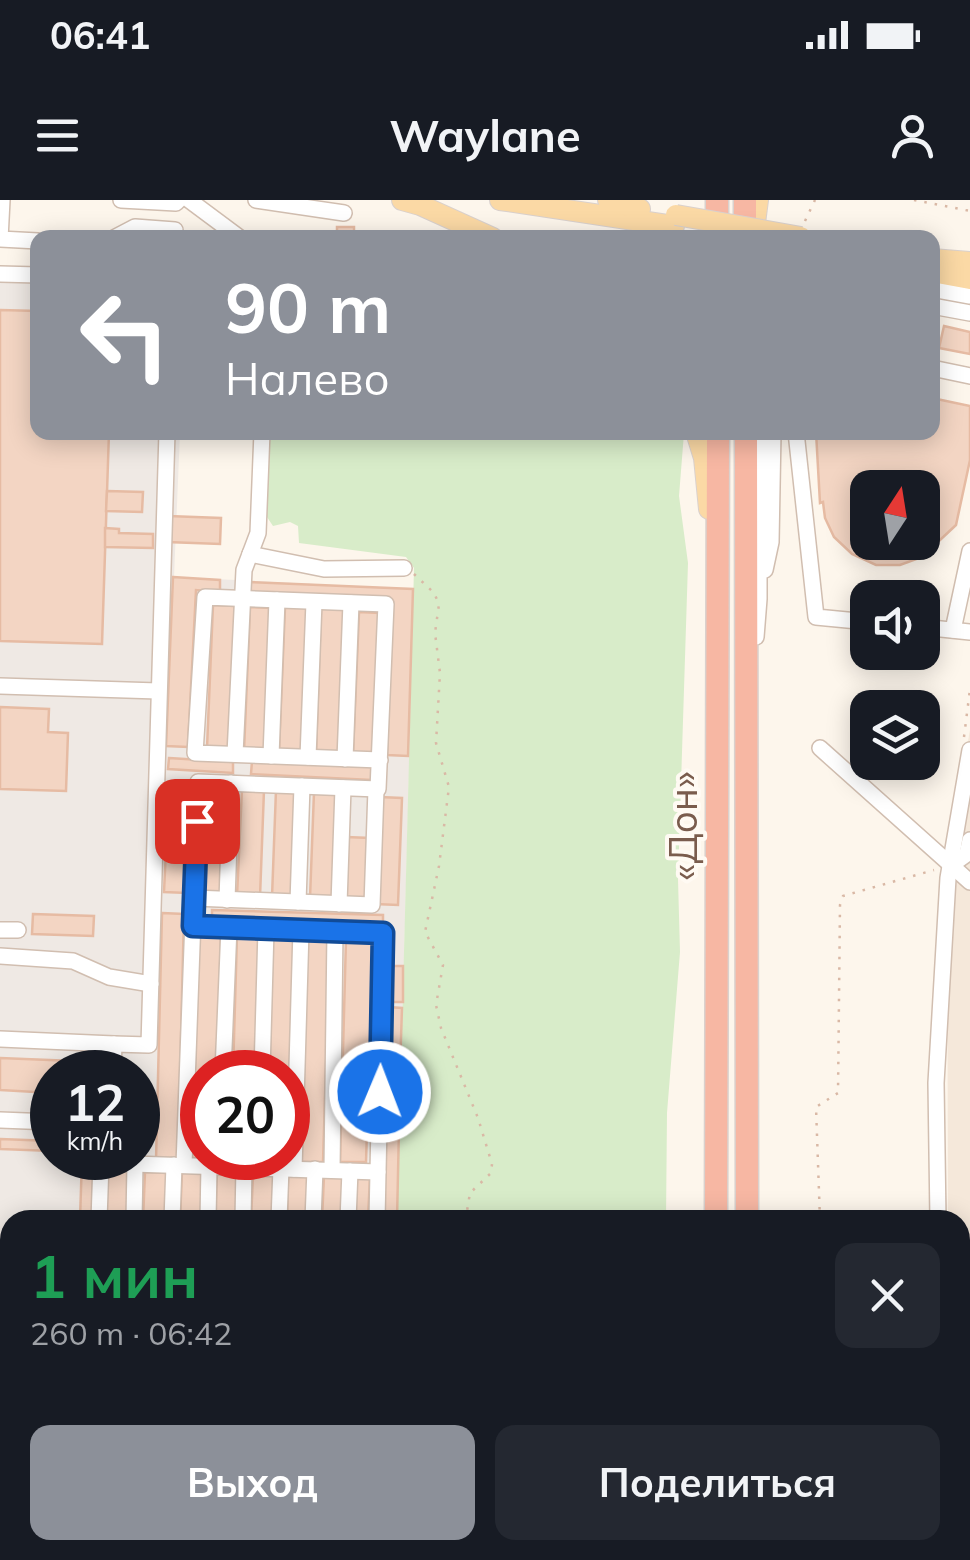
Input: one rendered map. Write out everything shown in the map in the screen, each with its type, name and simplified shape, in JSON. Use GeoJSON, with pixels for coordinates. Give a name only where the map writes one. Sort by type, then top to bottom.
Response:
{"type":"FeatureCollection","features":[{"type":"Feature","properties":{"kind":"highway"},"geometry":{"type":"LineString","coordinates":[[714,230],[716,200]]}},
{"type":"Feature","properties":{"kind":"highway"},"geometry":{"type":"LineString","coordinates":[[745,200],[745,230]]}},
{"type":"Feature","properties":{"kind":"highway","name":"«Дон»"},"geometry":{"type":"LineString","coordinates":[[716,1210],[718,440]]}},
{"type":"Feature","properties":{"kind":"highway","name":"«Дон»"},"geometry":{"type":"LineString","coordinates":[[746,440],[746,1210]]}},
{"type":"Feature","properties":{"kind":"main road"},"geometry":{"type":"LineString","coordinates":[[402,200],[475,230]]}},
{"type":"Feature","properties":{"kind":"main road"},"geometry":{"type":"LineString","coordinates":[[500,200],[766,230]]}},
{"type":"Feature","properties":{"kind":"main road"},"geometry":{"type":"LineString","coordinates":[[583,200],[640,209]]}},
{"type":"Feature","properties":{"kind":"main road"},"geometry":{"type":"LineString","coordinates":[[608,200],[709,230]]}},
{"type":"Feature","properties":{"kind":"main road"},"geometry":{"type":"LineString","coordinates":[[708,200],[712,230]]}},
{"type":"Feature","properties":{"kind":"main road"},"geometry":{"type":"LineString","coordinates":[[754,230],[758,200]]}},
{"type":"Feature","properties":{"kind":"main road"},"geometry":{"type":"LineString","coordinates":[[940,260],[970,263]]}},
{"type":"Feature","properties":{"kind":"main road"},"geometry":{"type":"LineString","coordinates":[[940,273],[970,278]]}},
{"type":"Feature","properties":{"kind":"main road"},"geometry":{"type":"LineString","coordinates":[[698,440],[709,514],[718,534]]}},
{"type":"Feature","properties":{"kind":"street"},"geometry":{"type":"LineString","coordinates":[[2,200],[0,239],[30,241]]}},
{"type":"Feature","properties":{"kind":"street"},"geometry":{"type":"LineString","coordinates":[[121,200],[181,201],[227,230]]}},
{"type":"Feature","properties":{"kind":"street"},"geometry":{"type":"LineString","coordinates":[[256,200],[344,213]]}},
{"type":"Feature","properties":{"kind":"street"},"geometry":{"type":"LineString","coordinates":[[176,230],[181,201]]}},
{"type":"Feature","properties":{"kind":"street"},"geometry":{"type":"LineString","coordinates":[[0,274],[30,276]]}},
{"type":"Feature","properties":{"kind":"street"},"geometry":{"type":"LineString","coordinates":[[940,290],[970,296]]}},
{"type":"Feature","properties":{"kind":"street"},"geometry":{"type":"LineString","coordinates":[[940,307],[970,313]]}},
{"type":"Feature","properties":{"kind":"street"},"geometry":{"type":"LineString","coordinates":[[940,370],[970,376]]}},
{"type":"Feature","properties":{"kind":"street"},"geometry":{"type":"LineString","coordinates":[[0,1039],[148,1045],[167,440]]}},
{"type":"Feature","properties":{"kind":"street"},"geometry":{"type":"LineString","coordinates":[[227,900],[238,755],[244,570],[258,533],[262,440]]}},
{"type":"Feature","properties":{"kind":"street"},"geometry":{"type":"LineString","coordinates":[[759,440],[759,599]]}},
{"type":"Feature","properties":{"kind":"street"},"geometry":{"type":"LineString","coordinates":[[746,700],[771,542],[773,440]]}},
{"type":"Feature","properties":{"kind":"street"},"geometry":{"type":"LineString","coordinates":[[797,440],[816,616],[850,620]]}},
{"type":"Feature","properties":{"kind":"street"},"geometry":{"type":"LineString","coordinates":[[962,631],[970,551]]}},
{"type":"Feature","properties":{"kind":"street"},"geometry":{"type":"LineString","coordinates":[[250,554],[324,569],[404,568]]}},
{"type":"Feature","properties":{"kind":"street"},"geometry":{"type":"LineString","coordinates":[[194,898],[372,905],[376,789],[380,760],[386,604],[205,597],[195,753],[380,760]]}},
{"type":"Feature","properties":{"kind":"street"},"geometry":{"type":"LineString","coordinates":[[271,756],[277,600]]}},
{"type":"Feature","properties":{"kind":"street"},"geometry":{"type":"LineString","coordinates":[[308,757],[314,602]]}},
{"type":"Feature","properties":{"kind":"street"},"geometry":{"type":"LineString","coordinates":[[345,759],[351,603]]}},
{"type":"Feature","properties":{"kind":"street"},"geometry":{"type":"LineString","coordinates":[[0,686],[158,691]]}},
{"type":"Feature","properties":{"kind":"street"},"geometry":{"type":"LineString","coordinates":[[938,1210],[936,1082],[950,866],[967,743]]}},
{"type":"Feature","properties":{"kind":"street"},"geometry":{"type":"LineString","coordinates":[[820,748],[970,882]]}},
{"type":"Feature","properties":{"kind":"street"},"geometry":{"type":"LineString","coordinates":[[173,1210],[193,926],[198,782],[376,789]]}},
{"type":"Feature","properties":{"kind":"street"},"geometry":{"type":"LineString","coordinates":[[298,902],[302,786]]}},
{"type":"Feature","properties":{"kind":"street"},"geometry":{"type":"LineString","coordinates":[[339,904],[343,788]]}},
{"type":"Feature","properties":{"kind":"street"},"geometry":{"type":"LineString","coordinates":[[950,866],[969,849]]}},
{"type":"Feature","properties":{"kind":"street"},"geometry":{"type":"LineString","coordinates":[[193,926],[383,933],[377,1210]]}},
{"type":"Feature","properties":{"kind":"street"},"geometry":{"type":"LineString","coordinates":[[224,1050],[229,927]]}},
{"type":"Feature","properties":{"kind":"street"},"geometry":{"type":"LineString","coordinates":[[263,1050],[266,929]]}},
{"type":"Feature","properties":{"kind":"street"},"geometry":{"type":"LineString","coordinates":[[0,930],[18,930]]}},
{"type":"Feature","properties":{"kind":"street"},"geometry":{"type":"LineString","coordinates":[[295,1050],[302,930]]}},
{"type":"Feature","properties":{"kind":"street"},"geometry":{"type":"LineString","coordinates":[[316,1210],[323,1170],[335,931]]}},
{"type":"Feature","properties":{"kind":"street"},"geometry":{"type":"LineString","coordinates":[[0,956],[74,961],[109,978],[151,984]]}},
{"type":"Feature","properties":{"kind":"street"},"geometry":{"type":"LineString","coordinates":[[114,1044],[114,1050]]}},
{"type":"Feature","properties":{"kind":"street"},"geometry":{"type":"LineString","coordinates":[[0,1120],[30,1121]]}},
{"type":"Feature","properties":{"kind":"street"},"geometry":{"type":"LineString","coordinates":[[160,1165],[179,1165]]}},
{"type":"Feature","properties":{"kind":"street"},"geometry":{"type":"LineString","coordinates":[[310,1169],[378,1172]]}},
{"type":"Feature","properties":{"kind":"street"},"geometry":{"type":"LineString","coordinates":[[348,1210],[350,1171]]}},
{"type":"Feature","properties":{"kind":"street"},"geometry":{"type":"LineString","coordinates":[[98,1210],[99,1180]]}},
{"type":"Feature","properties":{"kind":"street"},"geometry":{"type":"LineString","coordinates":[[134,1210],[135,1180]]}},
{"type":"Feature","properties":{"kind":"street"},"geometry":{"type":"LineString","coordinates":[[209,1210],[214,1180]]}},
{"type":"Feature","properties":{"kind":"street"},"geometry":{"type":"LineString","coordinates":[[245,1210],[251,1180]]}},
{"type":"Feature","properties":{"kind":"street"},"geometry":{"type":"LineString","coordinates":[[281,1210],[286,1180]]}},
{"type":"Feature","properties":{"kind":"path"},"geometry":{"type":"LineString","coordinates":[[804,230],[815,200]]}},
{"type":"Feature","properties":{"kind":"path"},"geometry":{"type":"LineString","coordinates":[[914,200],[970,211]]}},
{"type":"Feature","properties":{"kind":"path"},"geometry":{"type":"LineString","coordinates":[[404,568],[434,593],[439,604],[435,632],[440,673],[436,743],[449,787],[449,806],[426,932],[442,965],[436,1005],[440,1028],[478,1118],[492,1164],[491,1173],[470,1194],[467,1210]]}},
{"type":"Feature","properties":{"kind":"path"},"geometry":{"type":"LineString","coordinates":[[967,743],[970,688]]}},
{"type":"Feature","properties":{"kind":"path"},"geometry":{"type":"LineString","coordinates":[[820,1210],[816,1106],[838,1093],[840,904],[844,896],[950,866]]}},
{"type":"Feature","properties":{"kind":"shaded area"},"geometry":{"type":"Polygon","coordinates":[[[0,266],[30,268],[30,440],[180,440],[174,577],[414,589],[397,1210],[0,1210],[0,266]]]}},
{"type":"Feature","properties":{"kind":"shaded area"},"geometry":{"type":"Polygon","coordinates":[[[970,730],[970,1210],[948,1210],[947,857],[970,730]]]}},
{"type":"Feature","properties":{"kind":"green space"},"geometry":{"type":"Polygon","coordinates":[[[268,440],[683,440],[679,496],[688,563],[678,879],[680,952],[667,1113],[666,1210],[397,1210],[414,568],[406,557],[299,543],[298,526],[290,522],[273,526],[267,517],[268,440]]]}},
{"type":"Feature","properties":{"kind":"building"},"geometry":{"type":"Polygon","coordinates":[[[0,310],[30,311],[30,440],[109,440],[102,644],[0,641],[0,310]]]}},
{"type":"Feature","properties":{"kind":"building"},"geometry":{"type":"Polygon","coordinates":[[[944,326],[970,332],[970,354],[940,348],[944,326]]]}},
{"type":"Feature","properties":{"kind":"building"},"geometry":{"type":"Polygon","coordinates":[[[940,400],[970,406],[970,460],[956,525],[940,540],[940,470],[850,470],[850,552],[834,537],[823,502],[820,503],[816,440],[940,440],[940,400]]]}},
{"type":"Feature","properties":{"kind":"building"},"geometry":{"type":"Polygon","coordinates":[[[107,491],[143,492],[142,512],[106,511],[107,491]]]}},
{"type":"Feature","properties":{"kind":"building"},"geometry":{"type":"Polygon","coordinates":[[[168,516],[221,518],[220,544],[167,542],[168,516]]]}},
{"type":"Feature","properties":{"kind":"building"},"geometry":{"type":"Polygon","coordinates":[[[105,528],[119,529],[119,533],[153,534],[153,548],[105,547],[105,528]]]}},
{"type":"Feature","properties":{"kind":"building"},"geometry":{"type":"Polygon","coordinates":[[[865,560],[914,560],[900,565],[876,565],[865,560]]]}},
{"type":"Feature","properties":{"kind":"building"},"geometry":{"type":"Polygon","coordinates":[[[173,577],[220,580],[220,592],[196,590],[188,747],[166,746],[173,577]]]}},
{"type":"Feature","properties":{"kind":"building"},"geometry":{"type":"Polygon","coordinates":[[[249,582],[413,589],[408,756],[387,755],[392,600],[248,594],[249,582]]]}},
{"type":"Feature","properties":{"kind":"building"},"geometry":{"type":"Polygon","coordinates":[[[213,605],[235,606],[229,749],[207,748],[213,605]]]}},
{"type":"Feature","properties":{"kind":"building"},"geometry":{"type":"Polygon","coordinates":[[[250,607],[272,608],[266,752],[244,751],[250,607]]]}},
{"type":"Feature","properties":{"kind":"building"},"geometry":{"type":"Polygon","coordinates":[[[285,607],[307,608],[301,752],[279,751],[285,607]]]}},
{"type":"Feature","properties":{"kind":"building"},"geometry":{"type":"Polygon","coordinates":[[[321,608],[344,609],[338,753],[316,752],[321,608]]]}},
{"type":"Feature","properties":{"kind":"building"},"geometry":{"type":"Polygon","coordinates":[[[359,612],[380,613],[373,755],[353,754],[359,612]]]}},
{"type":"Feature","properties":{"kind":"building"},"geometry":{"type":"Polygon","coordinates":[[[0,707],[49,709],[48,732],[68,733],[66,791],[0,789],[0,707]]]}},
{"type":"Feature","properties":{"kind":"building"},"geometry":{"type":"Polygon","coordinates":[[[169,758],[233,762],[233,773],[168,769],[169,758]]]}},
{"type":"Feature","properties":{"kind":"building"},"geometry":{"type":"Polygon","coordinates":[[[252,761],[372,767],[372,780],[251,774],[252,761]]]}},
{"type":"Feature","properties":{"kind":"building"},"geometry":{"type":"Polygon","coordinates":[[[169,784],[192,785],[187,893],[164,892],[169,784]]]}},
{"type":"Feature","properties":{"kind":"building"},"geometry":{"type":"Polygon","coordinates":[[[205,787],[228,788],[223,895],[201,894],[205,787]]]}},
{"type":"Feature","properties":{"kind":"building"},"geometry":{"type":"Polygon","coordinates":[[[242,789],[264,790],[260,897],[237,896],[242,789]]]}},
{"type":"Feature","properties":{"kind":"building"},"geometry":{"type":"Polygon","coordinates":[[[276,790],[299,791],[294,898],[272,897],[276,790]]]}},
{"type":"Feature","properties":{"kind":"building"},"geometry":{"type":"Polygon","coordinates":[[[314,792],[336,793],[332,899],[310,898],[314,792]]]}},
{"type":"Feature","properties":{"kind":"building"},"geometry":{"type":"Polygon","coordinates":[[[379,797],[402,798],[398,905],[375,904],[379,797]]]}},
{"type":"Feature","properties":{"kind":"building"},"geometry":{"type":"Polygon","coordinates":[[[346,837],[370,838],[367,901],[345,900],[346,837]]]}},
{"type":"Feature","properties":{"kind":"building"},"geometry":{"type":"Polygon","coordinates":[[[212,910],[383,915],[383,926],[212,922],[212,910]]]}},
{"type":"Feature","properties":{"kind":"building"},"geometry":{"type":"Polygon","coordinates":[[[162,913],[184,914],[178,1161],[160,1160],[162,913]]]}},
{"type":"Feature","properties":{"kind":"building"},"geometry":{"type":"Polygon","coordinates":[[[33,914],[94,916],[93,936],[32,934],[33,914]]]}},
{"type":"Feature","properties":{"kind":"building"},"geometry":{"type":"Polygon","coordinates":[[[199,934],[221,934],[218,1050],[195,1050],[199,934]]]}},
{"type":"Feature","properties":{"kind":"building"},"geometry":{"type":"Polygon","coordinates":[[[237,935],[259,936],[256,1050],[234,1050],[237,935]]]}},
{"type":"Feature","properties":{"kind":"building"},"geometry":{"type":"Polygon","coordinates":[[[273,936],[295,937],[291,1050],[270,1050],[273,936]]]}},
{"type":"Feature","properties":{"kind":"building"},"geometry":{"type":"Polygon","coordinates":[[[307,936],[330,937],[323,1162],[310,1162],[310,1050],[304,1050],[307,936]]]}},
{"type":"Feature","properties":{"kind":"building"},"geometry":{"type":"Polygon","coordinates":[[[346,939],[373,940],[366,1162],[340,1162],[346,939]]]}},
{"type":"Feature","properties":{"kind":"building"},"geometry":{"type":"Polygon","coordinates":[[[389,966],[403,966],[403,1002],[389,1002],[389,966]]]}},
{"type":"Feature","properties":{"kind":"building"},"geometry":{"type":"Polygon","coordinates":[[[388,1007],[402,1008],[400,1069],[386,1069],[388,1007]]]}},
{"type":"Feature","properties":{"kind":"building"},"geometry":{"type":"Polygon","coordinates":[[[0,1058],[30,1059],[30,1092],[0,1090],[0,1058]]]}},
{"type":"Feature","properties":{"kind":"building"},"geometry":{"type":"Polygon","coordinates":[[[386,1082],[400,1082],[397,1210],[383,1210],[386,1082]]]}},
{"type":"Feature","properties":{"kind":"building"},"geometry":{"type":"Polygon","coordinates":[[[0,1139],[30,1140],[30,1150],[0,1149],[0,1139]]]}},
{"type":"Feature","properties":{"kind":"building"},"geometry":{"type":"Polygon","coordinates":[[[160,1173],[168,1173],[166,1210],[143,1210],[145,1180],[160,1180],[160,1173]]]}},
{"type":"Feature","properties":{"kind":"building"},"geometry":{"type":"Polygon","coordinates":[[[356,1175],[370,1176],[368,1210],[355,1210],[356,1175]]]}},
{"type":"Feature","properties":{"kind":"building"},"geometry":{"type":"Polygon","coordinates":[[[311,1176],[309,1210],[287,1210],[288,1180],[310,1180],[311,1176]]]}},
{"type":"Feature","properties":{"kind":"building"},"geometry":{"type":"Polygon","coordinates":[[[324,1176],[346,1177],[344,1210],[322,1210],[324,1176]]]}},
{"type":"Feature","properties":{"kind":"building"},"geometry":{"type":"Polygon","coordinates":[[[81,1180],[93,1180],[92,1210],[80,1210],[81,1180]]]}},
{"type":"Feature","properties":{"kind":"building"},"geometry":{"type":"Polygon","coordinates":[[[107,1180],[130,1180],[128,1210],[106,1210],[107,1180]]]}},
{"type":"Feature","properties":{"kind":"building"},"geometry":{"type":"Polygon","coordinates":[[[182,1180],[204,1180],[202,1210],[180,1210],[182,1180]]]}},
{"type":"Feature","properties":{"kind":"building"},"geometry":{"type":"Polygon","coordinates":[[[217,1180],[239,1180],[237,1210],[215,1210],[217,1180]]]}},
{"type":"Feature","properties":{"kind":"building"},"geometry":{"type":"Polygon","coordinates":[[[253,1180],[275,1180],[273,1210],[251,1210],[253,1180]]]}},
{"type":"Feature","properties":{"kind":"route"},"geometry":{"type":"LineString","coordinates":[[197,821],[193,926],[383,933],[380,1092]]}}]}
